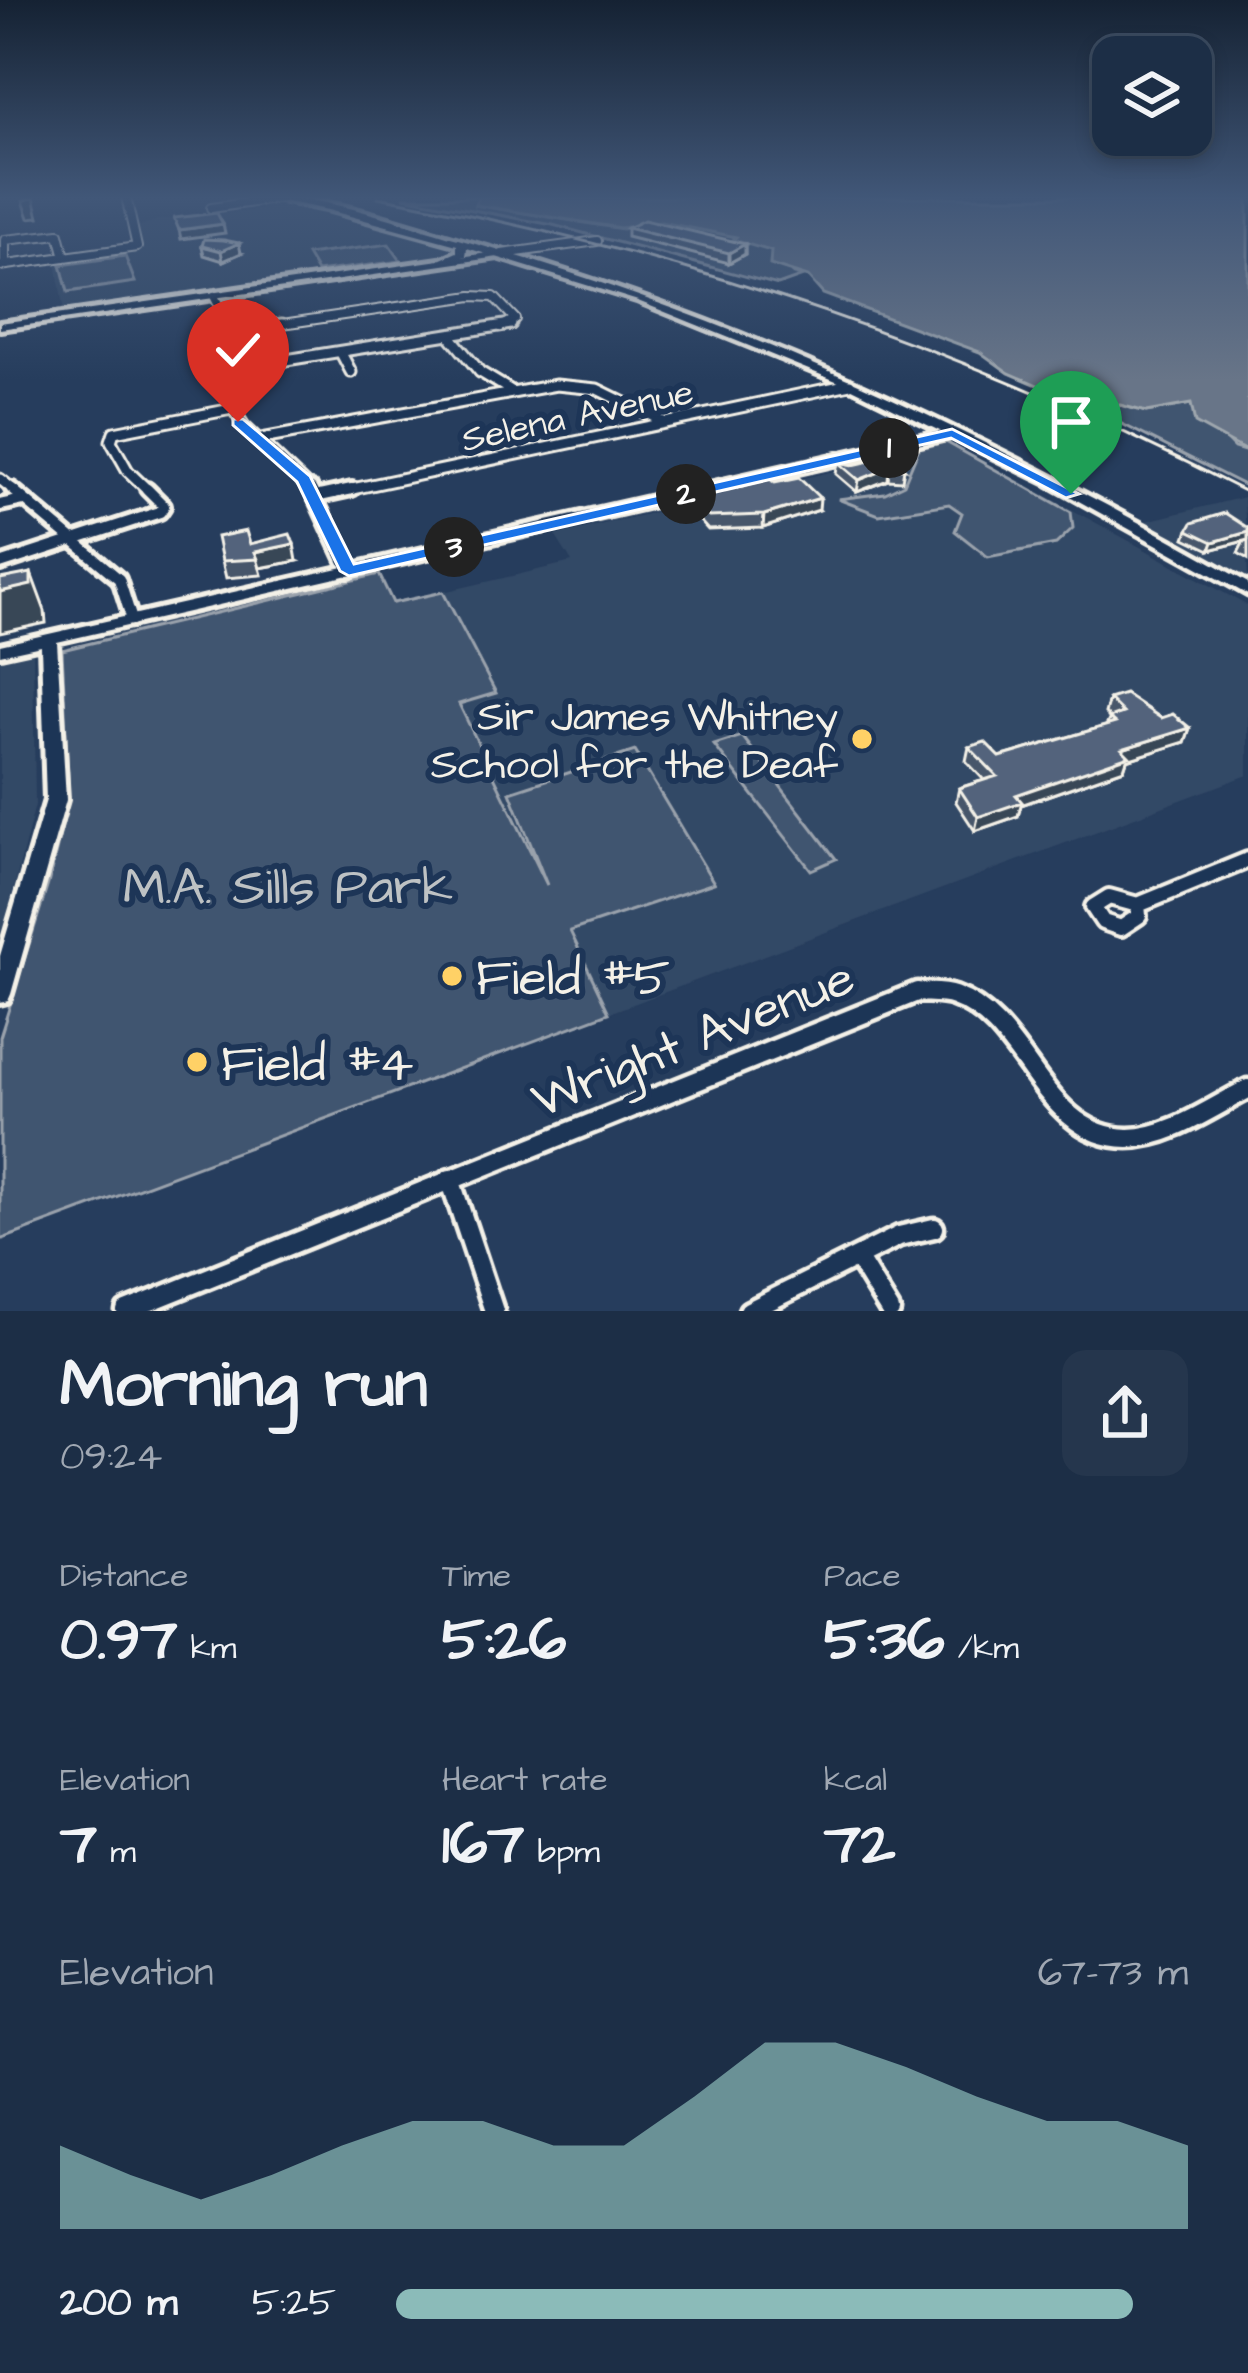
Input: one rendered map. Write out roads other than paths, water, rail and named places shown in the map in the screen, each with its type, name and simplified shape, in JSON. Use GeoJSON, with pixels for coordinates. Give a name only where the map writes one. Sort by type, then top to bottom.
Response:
{"type":"FeatureCollection","features":[{"type":"Feature","properties":{"kind":"main road"},"geometry":{"type":"LineString","coordinates":[[443,262],[452,258]]}},
{"type":"Feature","properties":{"kind":"main road"},"geometry":{"type":"LineString","coordinates":[[515,258],[654,303],[850,384],[1248,590]]}},
{"type":"Feature","properties":{"kind":"street"},"geometry":{"type":"LineString","coordinates":[[3,265],[56,258]]}},
{"type":"Feature","properties":{"kind":"street"},"geometry":{"type":"LineString","coordinates":[[0,326],[471,258]]}},
{"type":"Feature","properties":{"kind":"street"},"geometry":{"type":"LineString","coordinates":[[214,296],[243,348],[242,368],[229,402],[232,410],[256,440],[304,480],[349,571]]}},
{"type":"Feature","properties":{"kind":"street"},"geometry":{"type":"LineString","coordinates":[[231,332],[472,296],[494,297],[515,319],[510,326],[242,368]]}},
{"type":"Feature","properties":{"kind":"street"},"geometry":{"type":"LineString","coordinates":[[450,336],[480,372],[511,391]]}},
{"type":"Feature","properties":{"kind":"street"},"geometry":{"type":"LineString","coordinates":[[341,352],[351,372]]}},
{"type":"Feature","properties":{"kind":"street"},"geometry":{"type":"LineString","coordinates":[[572,370],[580,385]]}},
{"type":"Feature","properties":{"kind":"street","name":"Selena Avenue"},"geometry":{"type":"LineString","coordinates":[[315,497],[850,384]]}},
{"type":"Feature","properties":{"kind":"street"},"geometry":{"type":"LineString","coordinates":[[256,440],[511,391],[580,385],[665,423]]}},
{"type":"Feature","properties":{"kind":"street"},"geometry":{"type":"LineString","coordinates":[[0,564],[152,516],[164,506],[118,457],[111,440],[115,432],[232,410]]}},
{"type":"Feature","properties":{"kind":"street"},"geometry":{"type":"LineString","coordinates":[[0,650],[952,433]]}},
{"type":"Feature","properties":{"kind":"street"},"geometry":{"type":"LineString","coordinates":[[0,479],[119,579],[132,620]]}},
{"type":"Feature","properties":{"kind":"street"},"geometry":{"type":"LineString","coordinates":[[0,505],[23,500]]}},
{"type":"Feature","properties":{"kind":"street"},"geometry":{"type":"LineString","coordinates":[[0,994],[56,800],[49,639]]}},
{"type":"Feature","properties":{"kind":"street"},"geometry":{"type":"LineString","coordinates":[[1138,905],[1248,860]]}},
{"type":"Feature","properties":{"kind":"street","name":"Wright Avenue"},"geometry":{"type":"LineString","coordinates":[[126,1311],[917,992],[948,989],[977,1002],[1058,1101],[1087,1127],[1125,1138],[1163,1130],[1248,1089]]}},
{"type":"Feature","properties":{"kind":"street"},"geometry":{"type":"LineString","coordinates":[[450,1179],[494,1311]]}},
{"type":"Feature","properties":{"kind":"street"},"geometry":{"type":"LineString","coordinates":[[749,1311],[899,1236],[934,1228]]}},
{"type":"Feature","properties":{"kind":"street"},"geometry":{"type":"LineString","coordinates":[[857,1257],[890,1311]]}},
{"type":"Feature","properties":{"kind":"railway"},"geometry":{"type":"LineString","coordinates":[[649,258],[931,350],[1037,393],[1248,493]]}},
{"type":"Feature","properties":{"kind":"place","name":"Sir James Whitney School for the Deaf"},"geometry":{"type":"Point","coordinates":[862,739]}},
{"type":"Feature","properties":{"kind":"place","name":"Field #5"},"geometry":{"type":"Point","coordinates":[452,976]}},
{"type":"Feature","properties":{"kind":"place","name":"Field #4"},"geometry":{"type":"Point","coordinates":[197,1062]}},
{"type":"Feature","properties":{"kind":"park label","name":"M.A. Sills Park"},"geometry":{"type":"Point","coordinates":[288,885]}}]}
